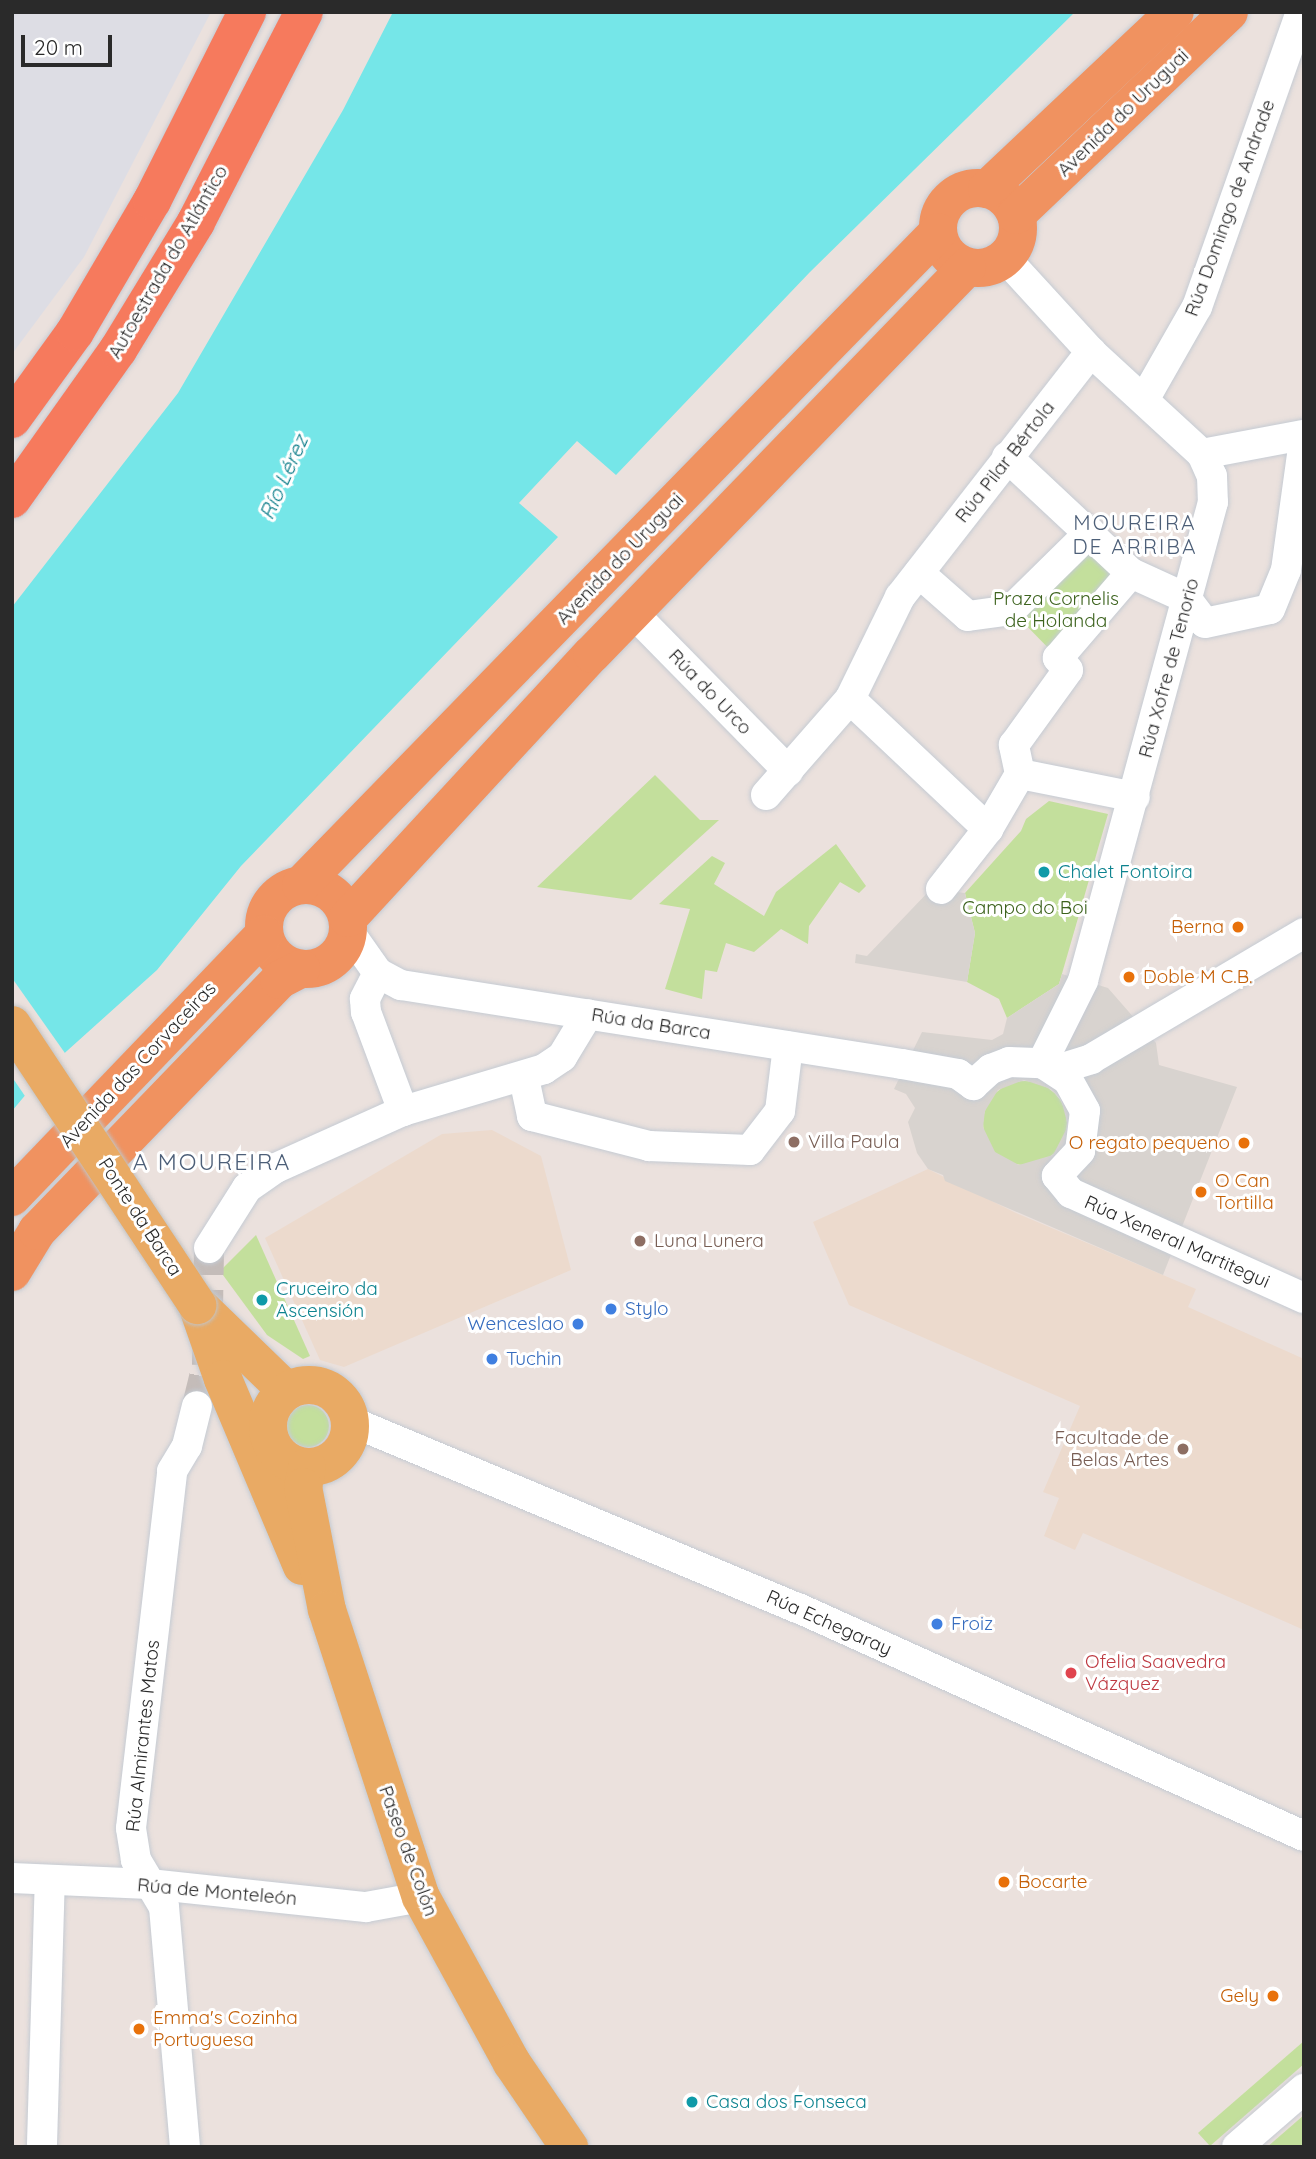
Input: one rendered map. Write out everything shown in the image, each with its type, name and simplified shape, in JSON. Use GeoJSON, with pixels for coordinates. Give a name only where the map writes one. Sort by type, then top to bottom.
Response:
{"type":"FeatureCollection","features":[{"type":"Feature","properties":{"kind":"highway"},"geometry":{"type":"LineString","coordinates":[[12,419],[75,332],[138,225],[247,12]]}},
{"type":"Feature","properties":{"kind":"highway","name":"Autoestrada do Atlántico"},"geometry":{"type":"LineString","coordinates":[[12,499],[118,350],[189,233],[304,12]]}},
{"type":"Feature","properties":{"kind":"highway","name":"Avenida do Uruguai"},"geometry":{"type":"LineString","coordinates":[[986,189],[1175,12]]}},
{"type":"Feature","properties":{"kind":"highway","name":"Avenida do Uruguai"},"geometry":{"type":"LineString","coordinates":[[1016,215],[1229,12]]}},
{"type":"Feature","properties":{"kind":"highway"},"geometry":{"type":"LineString","coordinates":[[986,189],[999,194],[1016,215],[1018,238],[1005,258],[994,266],[967,267],[947,254],[938,232],[939,219],[952,198],[962,191],[986,189]]}},
{"type":"Feature","properties":{"kind":"highway","name":"Avenida do Uruguai"},"geometry":{"type":"LineString","coordinates":[[301,885],[938,232]]}},
{"type":"Feature","properties":{"kind":"highway"},"geometry":{"type":"LineString","coordinates":[[12,1272],[37,1231],[279,979],[301,969],[327,964],[337,956],[348,925],[632,612],[967,267]]}},
{"type":"Feature","properties":{"kind":"highway"},"geometry":{"type":"LineString","coordinates":[[301,969],[276,957],[264,934],[264,920],[276,896],[301,885],[326,889],[344,906],[348,925]]}},
{"type":"Feature","properties":{"kind":"highway","name":"Avenida das Corvaceiras"},"geometry":{"type":"LineString","coordinates":[[12,1197],[264,934]]}},
{"type":"Feature","properties":{"kind":"main road","name":"Ponte da Barca"},"geometry":{"type":"LineString","coordinates":[[12,1025],[197,1305]]}},
{"type":"Feature","properties":{"kind":"main road"},"geometry":{"type":"LineString","coordinates":[[197,1305],[287,1391]]}},
{"type":"Feature","properties":{"kind":"main road","name":"Paseo de Colón"},"geometry":{"type":"LineString","coordinates":[[197,1305],[223,1379],[311,1588],[327,1610]]}},
{"type":"Feature","properties":{"kind":"main road"},"geometry":{"type":"LineString","coordinates":[[314,1385],[339,1397],[350,1421],[339,1454],[319,1466],[307,1467],[277,1452],[269,1436],[274,1403],[287,1391],[314,1385]]}},
{"type":"Feature","properties":{"kind":"main road","name":"Paseo de Colón"},"geometry":{"type":"LineString","coordinates":[[307,1467],[303,1487],[327,1610],[421,1897],[512,2063],[569,2147]]}},
{"type":"Feature","properties":{"kind":"street","name":"Rúa Domingo de Andrade"},"geometry":{"type":"LineString","coordinates":[[1145,398],[1197,307],[1301,12]]}},
{"type":"Feature","properties":{"kind":"street","name":"Rúa Xofre de Tenorio"},"geometry":{"type":"LineString","coordinates":[[1005,258],[1091,352],[1145,398],[1202,454],[1212,476],[1213,502],[1135,797],[1083,981],[1049,1067]]}},
{"type":"Feature","properties":{"kind":"street","name":"Rúa Pilar Bértola"},"geometry":{"type":"LineString","coordinates":[[766,795],[850,699],[900,597],[1091,352]]}},
{"type":"Feature","properties":{"kind":"street"},"geometry":{"type":"LineString","coordinates":[[1007,457],[1131,573],[1186,598],[1205,622],[1270,609],[1286,570],[1304,437],[1202,454]]}},
{"type":"Feature","properties":{"kind":"street"},"geometry":{"type":"LineString","coordinates":[[919,573],[968,616],[1011,610],[1090,532]]}},
{"type":"Feature","properties":{"kind":"street"},"geometry":{"type":"LineString","coordinates":[[941,889],[988,829],[1020,774],[1014,745],[1068,670],[1058,658],[1131,573]]}},
{"type":"Feature","properties":{"kind":"street","name":"Rúa do Urco"},"geometry":{"type":"LineString","coordinates":[[632,612],[788,771]]}},
{"type":"Feature","properties":{"kind":"street"},"geometry":{"type":"LineString","coordinates":[[850,699],[988,829]]}},
{"type":"Feature","properties":{"kind":"street"},"geometry":{"type":"LineString","coordinates":[[1020,774],[1135,797]]}},
{"type":"Feature","properties":{"kind":"street"},"geometry":{"type":"LineString","coordinates":[[348,925],[378,974],[365,999],[366,1012],[403,1111]]}},
{"type":"Feature","properties":{"kind":"street"},"geometry":{"type":"LineString","coordinates":[[1049,1067],[1091,1059],[1304,933]]}},
{"type":"Feature","properties":{"kind":"street","name":"Rúa da Barca"},"geometry":{"type":"LineString","coordinates":[[378,974],[401,985],[958,1074],[973,1085],[991,1069],[1009,1062],[1049,1067]]}},
{"type":"Feature","properties":{"kind":"street"},"geometry":{"type":"LineString","coordinates":[[209,1248],[247,1188],[276,1168],[403,1111],[524,1078],[562,1057],[588,1014]]}},
{"type":"Feature","properties":{"kind":"street"},"geometry":{"type":"LineString","coordinates":[[524,1078],[532,1116],[649,1146],[750,1150],[780,1111],[788,1046]]}},
{"type":"Feature","properties":{"kind":"street","name":"Rúa Xeneral Martitegui"},"geometry":{"type":"LineString","coordinates":[[1049,1067],[1076,1090],[1085,1111],[1086,1132],[1080,1151],[1057,1176],[1071,1193],[1093,1206],[1304,1298]]}},
{"type":"Feature","properties":{"kind":"street","name":"Rúa Almirantes Matos"},"geometry":{"type":"LineString","coordinates":[[185,2147],[164,1907],[136,1860],[131,1828],[172,1471],[187,1446],[197,1406]]}},
{"type":"Feature","properties":{"kind":"street","name":"Rúa Echegaray"},"geometry":{"type":"LineString","coordinates":[[350,1421],[798,1608],[1304,1836]]}},
{"type":"Feature","properties":{"kind":"street","name":"Rúa de Monteleón"},"geometry":{"type":"LineString","coordinates":[[12,1878],[149,1884],[366,1907],[421,1897]]}},
{"type":"Feature","properties":{"kind":"street"},"geometry":{"type":"LineString","coordinates":[[41,2146],[50,1881]]}},
{"type":"Feature","properties":{"kind":"street"},"geometry":{"type":"LineString","coordinates":[[1237,2147],[1304,2089]]}},
{"type":"Feature","properties":{"kind":"shaded area"},"geometry":{"type":"Polygon","coordinates":[[[12,12],[211,12],[84,257],[12,354],[12,12]]]}},
{"type":"Feature","properties":{"kind":"shaded area"},"geometry":{"type":"Polygon","coordinates":[[[931,889],[965,893],[975,933],[967,982],[855,963],[856,954],[867,956],[931,889]]]}},
{"type":"Feature","properties":{"kind":"shaded area"},"geometry":{"type":"Polygon","coordinates":[[[1062,974],[1108,988],[1156,1043],[1159,1065],[1237,1087],[1163,1275],[945,1181],[943,1175],[928,1169],[917,1153],[908,1122],[915,1108],[906,1094],[894,1089],[922,1032],[992,1040],[1003,1034],[1007,1018],[1059,984],[1062,974]],[[1024,1080],[998,1090],[985,1111],[983,1127],[995,1152],[1019,1165],[1053,1155],[1068,1126],[1061,1099],[1051,1089],[1024,1080]]]}},
{"type":"Feature","properties":{"kind":"shaded area"},"geometry":{"type":"Polygon","coordinates":[[[492,1130],[541,1156],[571,1270],[344,1367],[320,1360],[265,1238],[442,1134],[492,1130]]]}},
{"type":"Feature","properties":{"kind":"shaded area"},"geometry":{"type":"Polygon","coordinates":[[[928,1169],[1016,1213],[1196,1289],[1188,1307],[1304,1359],[1304,1630],[1083,1533],[1075,1550],[1044,1536],[1059,1498],[1043,1492],[1080,1406],[849,1305],[813,1222],[928,1169]]]}},
{"type":"Feature","properties":{"kind":"green space","name":"Praza Cornelis de Holanda"},"geometry":{"type":"Polygon","coordinates":[[[1090,532],[1131,573],[1058,658],[1011,610],[1090,532]]]}},
{"type":"Feature","properties":{"kind":"green space"},"geometry":{"type":"Polygon","coordinates":[[[655,775],[700,820],[719,820],[631,900],[537,887],[655,775]]]}},
{"type":"Feature","properties":{"kind":"green space","name":"Campo do Boi"},"geometry":{"type":"Polygon","coordinates":[[[1049,801],[1108,814],[1059,984],[1007,1018],[999,999],[967,982],[975,933],[965,893],[1021,831],[1026,819],[1049,801]]]}},
{"type":"Feature","properties":{"kind":"green space"},"geometry":{"type":"Polygon","coordinates":[[[836,844],[866,886],[859,893],[840,882],[809,926],[808,944],[781,929],[754,952],[726,943],[717,972],[705,970],[702,999],[665,989],[690,909],[659,904],[712,856],[725,863],[714,884],[764,916],[776,892],[836,844]]]}},
{"type":"Feature","properties":{"kind":"green space"},"geometry":{"type":"Polygon","coordinates":[[[1025,1081],[1041,1084],[1055,1093],[1064,1107],[1067,1123],[1064,1139],[1055,1153],[1041,1162],[1025,1165],[1009,1162],[995,1153],[986,1139],[983,1123],[986,1107],[995,1093],[1009,1084],[1025,1081]]]}},
{"type":"Feature","properties":{"kind":"green space"},"geometry":{"type":"Polygon","coordinates":[[[256,1235],[310,1356],[303,1359],[267,1335],[220,1271],[256,1235]]]}},
{"type":"Feature","properties":{"kind":"green space"},"geometry":{"type":"Polygon","coordinates":[[[308,1405],[323,1411],[329,1426],[323,1441],[308,1447],[293,1441],[287,1426],[293,1411],[308,1405]]]}},
{"type":"Feature","properties":{"kind":"green space"},"geometry":{"type":"Polygon","coordinates":[[[1304,2041],[1304,2064],[1210,2146],[1198,2133],[1304,2041]]]}},
{"type":"Feature","properties":{"kind":"green space"},"geometry":{"type":"Polygon","coordinates":[[[1304,2115],[1304,2147],[1267,2147],[1304,2115]]]}},
{"type":"Feature","properties":{"kind":"water","name":"Río Lérez"},"geometry":{"type":"Polygon","coordinates":[[[393,12],[1075,12],[810,272],[616,475],[577,441],[519,503],[558,537],[241,866],[157,970],[48,1068],[12,1111],[12,607],[178,393],[343,110],[393,12]]]}},
{"type":"Feature","properties":{"kind":"pier"},"geometry":{"type":"Polygon","coordinates":[[[12,978],[67,1056],[27,1099],[12,1077],[12,978]]]}},
{"type":"Feature","properties":{"kind":"tunnel"},"geometry":{"type":"LineString","coordinates":[[197,1406],[207,1365],[209,1248]]}},
{"type":"Feature","properties":{"kind":"place","name":"Chalet Fontoira"},"geometry":{"type":"Point","coordinates":[1044,872]}},
{"type":"Feature","properties":{"kind":"place","name":"Berna"},"geometry":{"type":"Point","coordinates":[1238,927]}},
{"type":"Feature","properties":{"kind":"place","name":"Doble M C.B."},"geometry":{"type":"Point","coordinates":[1129,977]}},
{"type":"Feature","properties":{"kind":"place","name":"Villa Paula"},"geometry":{"type":"Point","coordinates":[794,1142]}},
{"type":"Feature","properties":{"kind":"place","name":"O regato pequeno"},"geometry":{"type":"Point","coordinates":[1244,1143]}},
{"type":"Feature","properties":{"kind":"place","name":"O Can Tortilla"},"geometry":{"type":"Point","coordinates":[1201,1192]}},
{"type":"Feature","properties":{"kind":"place","name":"Luna Lunera"},"geometry":{"type":"Point","coordinates":[640,1241]}},
{"type":"Feature","properties":{"kind":"place","name":"Cruceiro da Ascensión"},"geometry":{"type":"Point","coordinates":[262,1300]}},
{"type":"Feature","properties":{"kind":"place","name":"Stylo"},"geometry":{"type":"Point","coordinates":[611,1309]}},
{"type":"Feature","properties":{"kind":"place","name":"Wenceslao"},"geometry":{"type":"Point","coordinates":[578,1324]}},
{"type":"Feature","properties":{"kind":"place","name":"Tuchin"},"geometry":{"type":"Point","coordinates":[492,1359]}},
{"type":"Feature","properties":{"kind":"place","name":"Facultade de Belas Artes"},"geometry":{"type":"Point","coordinates":[1183,1449]}},
{"type":"Feature","properties":{"kind":"place","name":"Froiz"},"geometry":{"type":"Point","coordinates":[937,1624]}},
{"type":"Feature","properties":{"kind":"place","name":"Ofelia Saavedra Vázquez"},"geometry":{"type":"Point","coordinates":[1071,1673]}},
{"type":"Feature","properties":{"kind":"place","name":"Bocarte"},"geometry":{"type":"Point","coordinates":[1004,1882]}},
{"type":"Feature","properties":{"kind":"place","name":"Gely"},"geometry":{"type":"Point","coordinates":[1273,1996]}},
{"type":"Feature","properties":{"kind":"place","name":"Emma's Cozinha Portuguesa"},"geometry":{"type":"Point","coordinates":[139,2029]}},
{"type":"Feature","properties":{"kind":"place","name":"Casa dos Fonseca"},"geometry":{"type":"Point","coordinates":[692,2102]}},
{"type":"Feature","properties":{"kind":"district","name":"MOUREIRA DE ARRIBA"},"geometry":{"type":"Point","coordinates":[1135,534]}},
{"type":"Feature","properties":{"kind":"district","name":"A MOUREIRA"},"geometry":{"type":"Point","coordinates":[212,1162]}}]}
